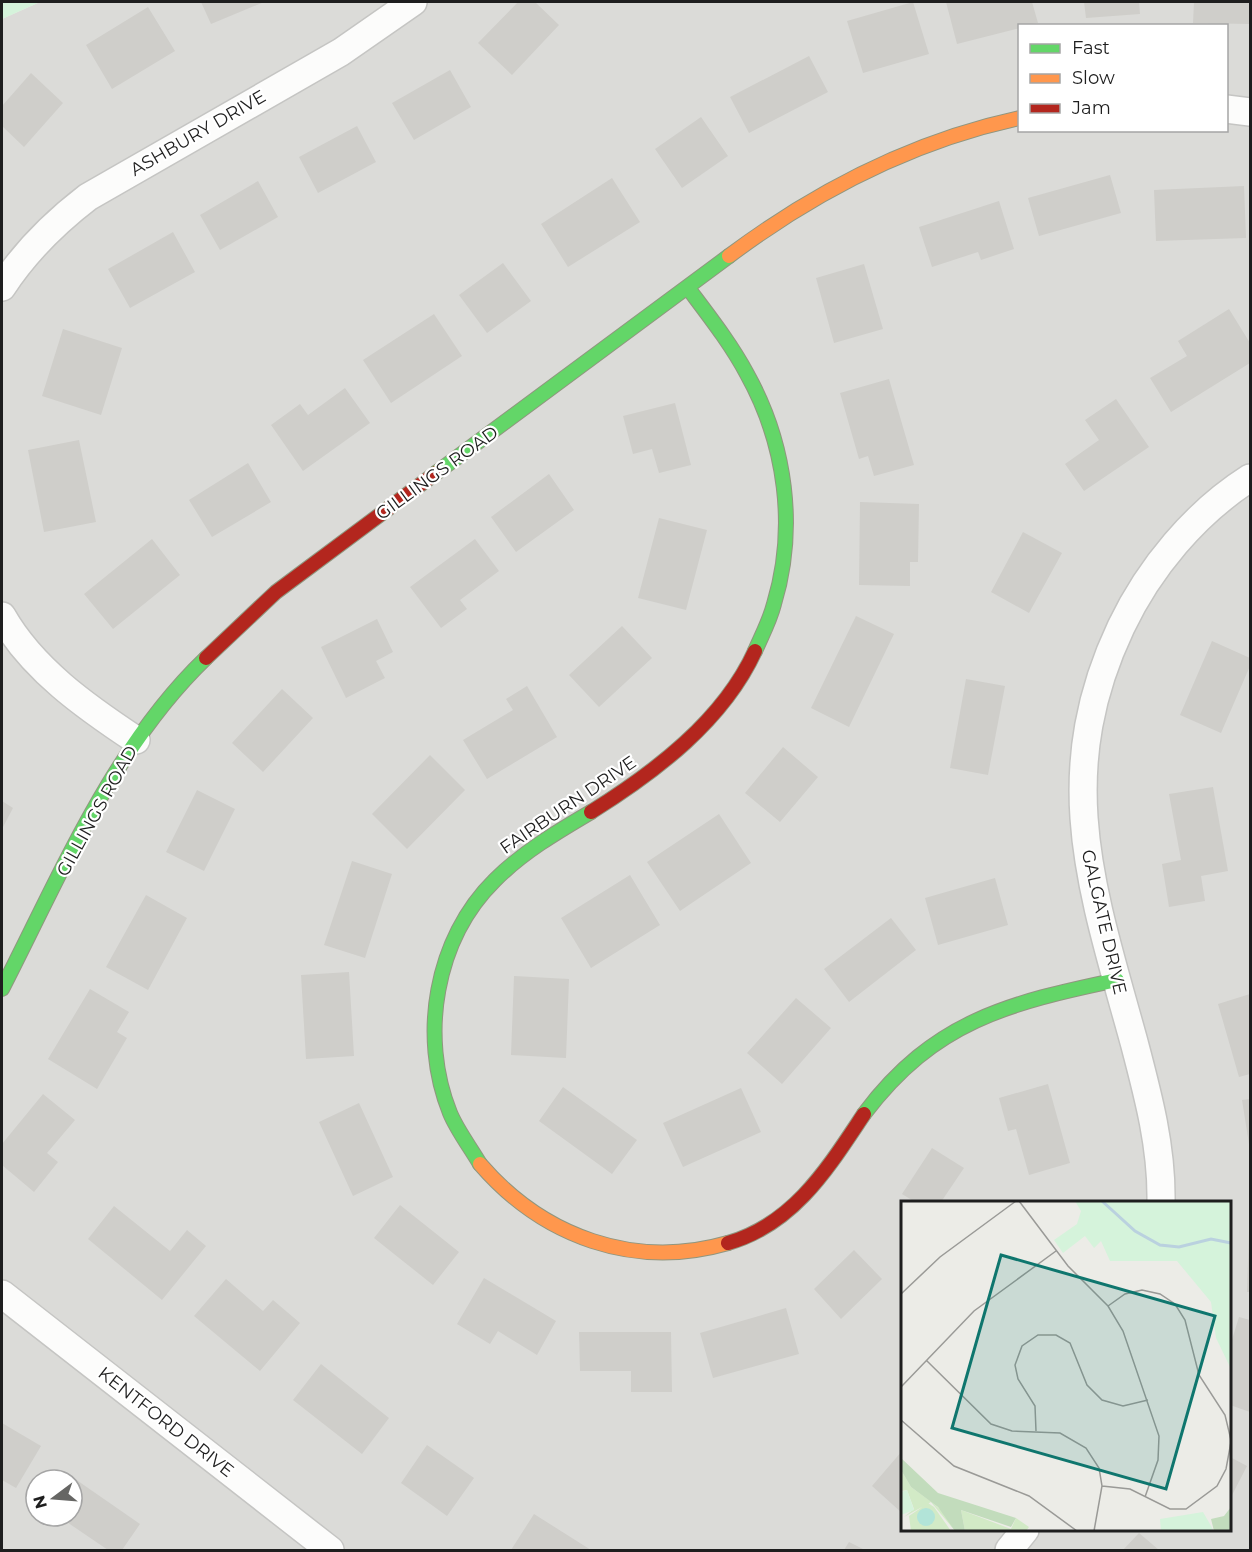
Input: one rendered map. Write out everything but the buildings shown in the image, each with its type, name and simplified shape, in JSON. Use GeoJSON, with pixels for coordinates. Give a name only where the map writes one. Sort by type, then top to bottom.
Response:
{"type":"FeatureCollection","features":[{"type":"Feature","properties":{"kind":"street","name":"ASHBURY DRIVE"},"geometry":{"type":"LineString","coordinates":[[2,287],[35,244],[88,197],[341,52],[413,2]]}},
{"type":"Feature","properties":{"kind":"street"},"geometry":{"type":"LineString","coordinates":[[1228,109],[1251,112]]}},
{"type":"Feature","properties":{"kind":"street","name":"GILLINGS ROAD"},"geometry":{"type":"LineString","coordinates":[[2,989],[115,771],[136,740],[182,682],[276,592],[766,228],[835,185],[908,150],[986,124],[1018,118]]}},
{"type":"Feature","properties":{"kind":"street","name":"FAIRBURN DRIVE"},"geometry":{"type":"LineString","coordinates":[[688,288],[740,360],[767,416],[776,447],[784,483],[787,522],[784,560],[777,598],[767,629],[748,666],[732,692],[704,726],[637,782],[511,862],[484,889],[460,924],[440,974],[434,1034],[436,1061],[443,1093],[467,1148],[490,1179],[513,1201],[539,1220],[572,1238],[619,1252],[640,1254],[673,1255],[710,1249],[756,1232],[799,1203],[829,1169],[885,1086],[913,1059],[948,1033],[1001,1008],[1117,980]]}},
{"type":"Feature","properties":{"kind":"street","name":"GALGATE DRIVE"},"geometry":{"type":"LineString","coordinates":[[1161,1201],[1158,1142],[1151,1104],[1091,884],[1082,813],[1087,731],[1097,688],[1124,620],[1152,574],[1179,539],[1207,512],[1251,478]]}},
{"type":"Feature","properties":{"kind":"street"},"geometry":{"type":"LineString","coordinates":[[2,616],[26,650],[62,686],[136,740]]}},
{"type":"Feature","properties":{"kind":"street","name":"KENTFORD DRIVE"},"geometry":{"type":"LineString","coordinates":[[2,1294],[330,1551]]}},
{"type":"Feature","properties":{"kind":"street"},"geometry":{"type":"LineString","coordinates":[[1009,1551],[1024,1531]]}},
{"type":"Feature","properties":{"kind":"shaded area"},"geometry":{"type":"Polygon","coordinates":[[[40,2],[1250,2],[1250,1550],[2,1550],[2,19],[40,2]]]}},
{"type":"Feature","properties":{"kind":"green space"},"geometry":{"type":"Polygon","coordinates":[[[2,2],[40,2],[2,19],[2,2]]]}},
{"type":"Feature","properties":{"kind":"traffic: fast"},"geometry":{"type":"LineString","coordinates":[[436,473],[729,256]]}},
{"type":"Feature","properties":{"kind":"traffic: fast"},"geometry":{"type":"LineString","coordinates":[[688,288],[727,341],[747,374],[771,429],[779,457],[786,516],[785,546],[781,575],[772,610],[755,651]]}},
{"type":"Feature","properties":{"kind":"traffic: fast"},"geometry":{"type":"LineString","coordinates":[[2,989],[91,814],[116,772],[143,731],[173,693],[206,658]]}},
{"type":"Feature","properties":{"kind":"traffic: fast"},"geometry":{"type":"LineString","coordinates":[[480,1164],[450,1113],[441,1083],[436,1052],[435,1021],[438,990],[446,959],[458,930],[475,904],[495,880],[529,851],[591,812]]}},
{"type":"Feature","properties":{"kind":"traffic: fast"},"geometry":{"type":"LineString","coordinates":[[864,1114],[890,1082],[918,1057],[946,1037],[976,1021],[1041,998],[1117,980]]}},
{"type":"Feature","properties":{"kind":"traffic: slow"},"geometry":{"type":"LineString","coordinates":[[729,256],[796,210],[867,171],[942,140],[1018,118]]}},
{"type":"Feature","properties":{"kind":"traffic: slow"},"geometry":{"type":"LineString","coordinates":[[480,1164],[532,1211],[561,1228],[592,1241],[625,1249],[658,1252],[693,1250],[728,1243]]}},
{"type":"Feature","properties":{"kind":"traffic: jam"},"geometry":{"type":"LineString","coordinates":[[206,658],[276,592],[436,473]]}},
{"type":"Feature","properties":{"kind":"traffic: jam"},"geometry":{"type":"LineString","coordinates":[[591,812],[639,780],[685,743],[725,700],[755,651]]}},
{"type":"Feature","properties":{"kind":"traffic: jam"},"geometry":{"type":"LineString","coordinates":[[728,1243],[751,1234],[791,1208],[823,1174],[864,1114]]}}]}
